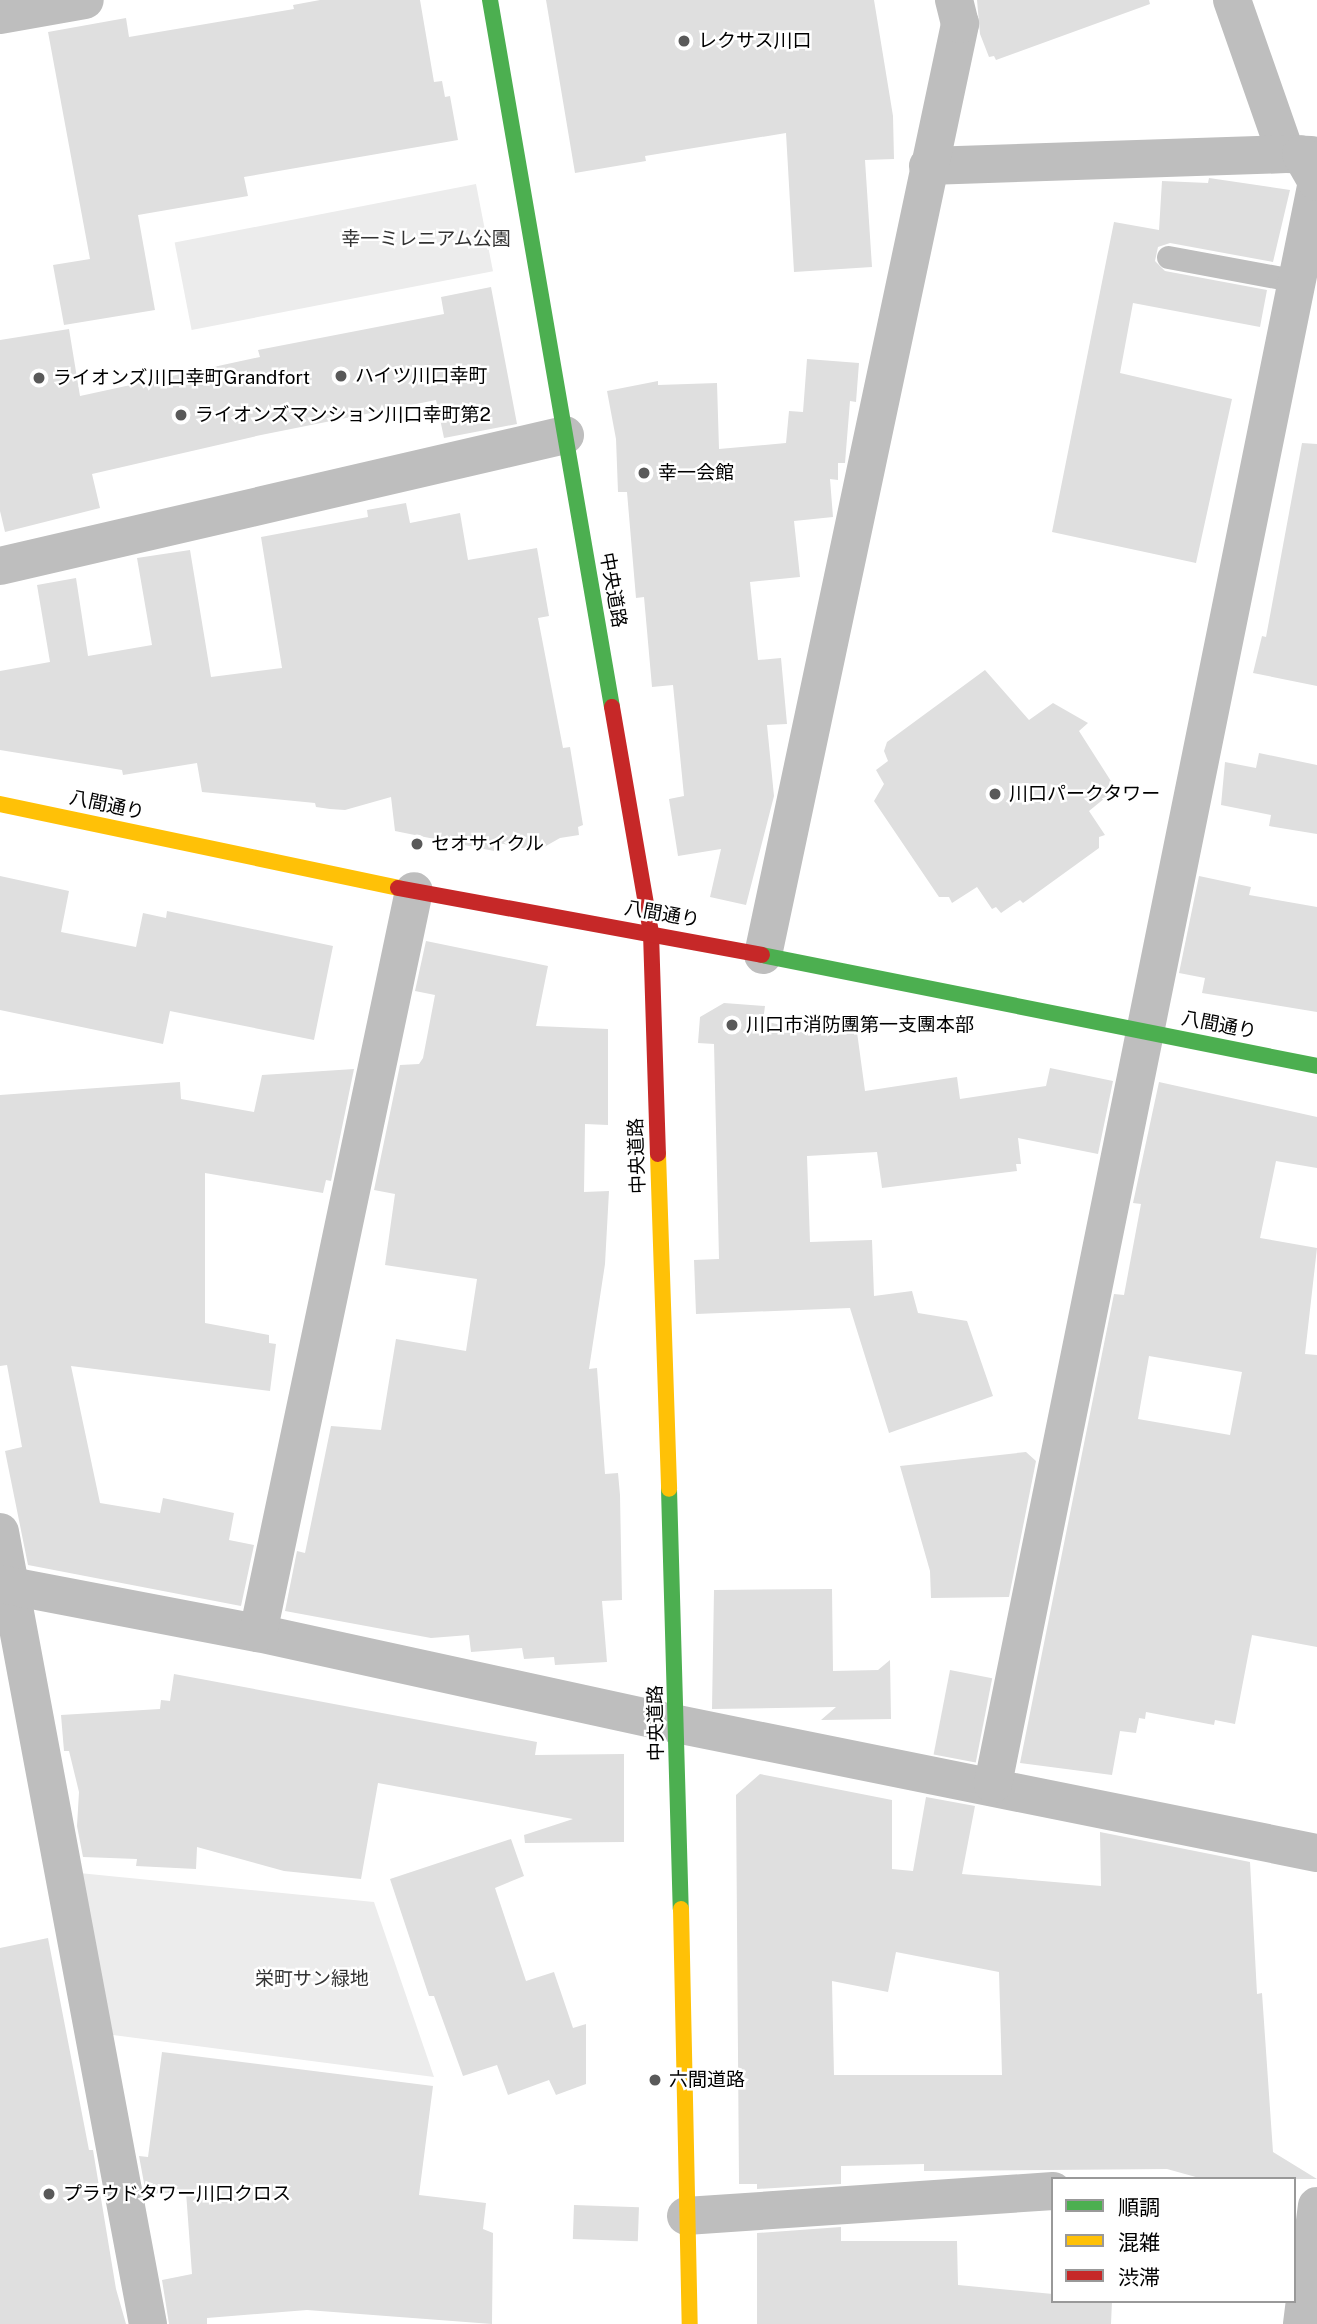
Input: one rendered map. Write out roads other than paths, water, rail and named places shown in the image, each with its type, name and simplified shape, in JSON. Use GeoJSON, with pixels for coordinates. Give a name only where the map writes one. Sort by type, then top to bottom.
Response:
{"type":"FeatureCollection","features":[{"type":"Feature","properties":{"kind":"main road","name":"中央道路"},"geometry":{"type":"LineString","coordinates":[[490,0],[651,933],[677,1724],[690,2324]]}},
{"type":"Feature","properties":{"kind":"main road","name":"八間通り"},"geometry":{"type":"LineString","coordinates":[[0,804],[414,891],[651,933],[1317,1066]]}},
{"type":"Feature","properties":{"kind":"street"},"geometry":{"type":"LineString","coordinates":[[0,15],[85,0]]}},
{"type":"Feature","properties":{"kind":"street"},"geometry":{"type":"LineString","coordinates":[[763,955],[960,24],[954,0]]}},
{"type":"Feature","properties":{"kind":"street"},"geometry":{"type":"LineString","coordinates":[[993,1784],[1317,182],[1301,154],[1232,0]]}},
{"type":"Feature","properties":{"kind":"street"},"geometry":{"type":"LineString","coordinates":[[928,166],[1301,154]]}},
{"type":"Feature","properties":{"kind":"street"},"geometry":{"type":"LineString","coordinates":[[0,566],[565,435]]}},
{"type":"Feature","properties":{"kind":"street"},"geometry":{"type":"LineString","coordinates":[[258,1633],[414,891]]}},
{"type":"Feature","properties":{"kind":"street"},"geometry":{"type":"LineString","coordinates":[[0,1532],[5,1585],[148,2324]]}},
{"type":"Feature","properties":{"kind":"street"},"geometry":{"type":"LineString","coordinates":[[5,1585],[258,1633],[677,1724],[993,1784],[1317,1853]]}},
{"type":"Feature","properties":{"kind":"street"},"geometry":{"type":"LineString","coordinates":[[686,2216],[1051,2191]]}},
{"type":"Feature","properties":{"kind":"street"},"geometry":{"type":"LineString","coordinates":[[1302,2324],[1308,2221]]}},
{"type":"Feature","properties":{"kind":"lane"},"geometry":{"type":"LineString","coordinates":[[1168,257],[1297,281]]}},
{"type":"Feature","properties":{"kind":"place","name":"レクサス川口"},"geometry":{"type":"Point","coordinates":[684,41]}},
{"type":"Feature","properties":{"kind":"place","name":"ハイツ川口幸町"},"geometry":{"type":"Point","coordinates":[341,376]}},
{"type":"Feature","properties":{"kind":"place","name":"ライオンズ川口幸町Grandfort"},"geometry":{"type":"Point","coordinates":[39,378]}},
{"type":"Feature","properties":{"kind":"place","name":"ライオンズマンション川口幸町第2"},"geometry":{"type":"Point","coordinates":[181,415]}},
{"type":"Feature","properties":{"kind":"place","name":"幸一会館"},"geometry":{"type":"Point","coordinates":[644,473]}},
{"type":"Feature","properties":{"kind":"place","name":"川口パークタワー"},"geometry":{"type":"Point","coordinates":[995,794]}},
{"type":"Feature","properties":{"kind":"place","name":"セオサイクル"},"geometry":{"type":"Point","coordinates":[417,844]}},
{"type":"Feature","properties":{"kind":"place","name":"川口市消防團第一支團本部"},"geometry":{"type":"Point","coordinates":[732,1025]}},
{"type":"Feature","properties":{"kind":"place","name":"六間道路"},"geometry":{"type":"Point","coordinates":[655,2080]}},
{"type":"Feature","properties":{"kind":"place","name":"プラウドタワー川口クロス"},"geometry":{"type":"Point","coordinates":[49,2194]}},
{"type":"Feature","properties":{"kind":"park label","name":"幸一ミレニアム公園"},"geometry":{"type":"Point","coordinates":[426,239]}},
{"type":"Feature","properties":{"kind":"park label","name":"栄町サン緑地"},"geometry":{"type":"Point","coordinates":[312,1979]}}]}
